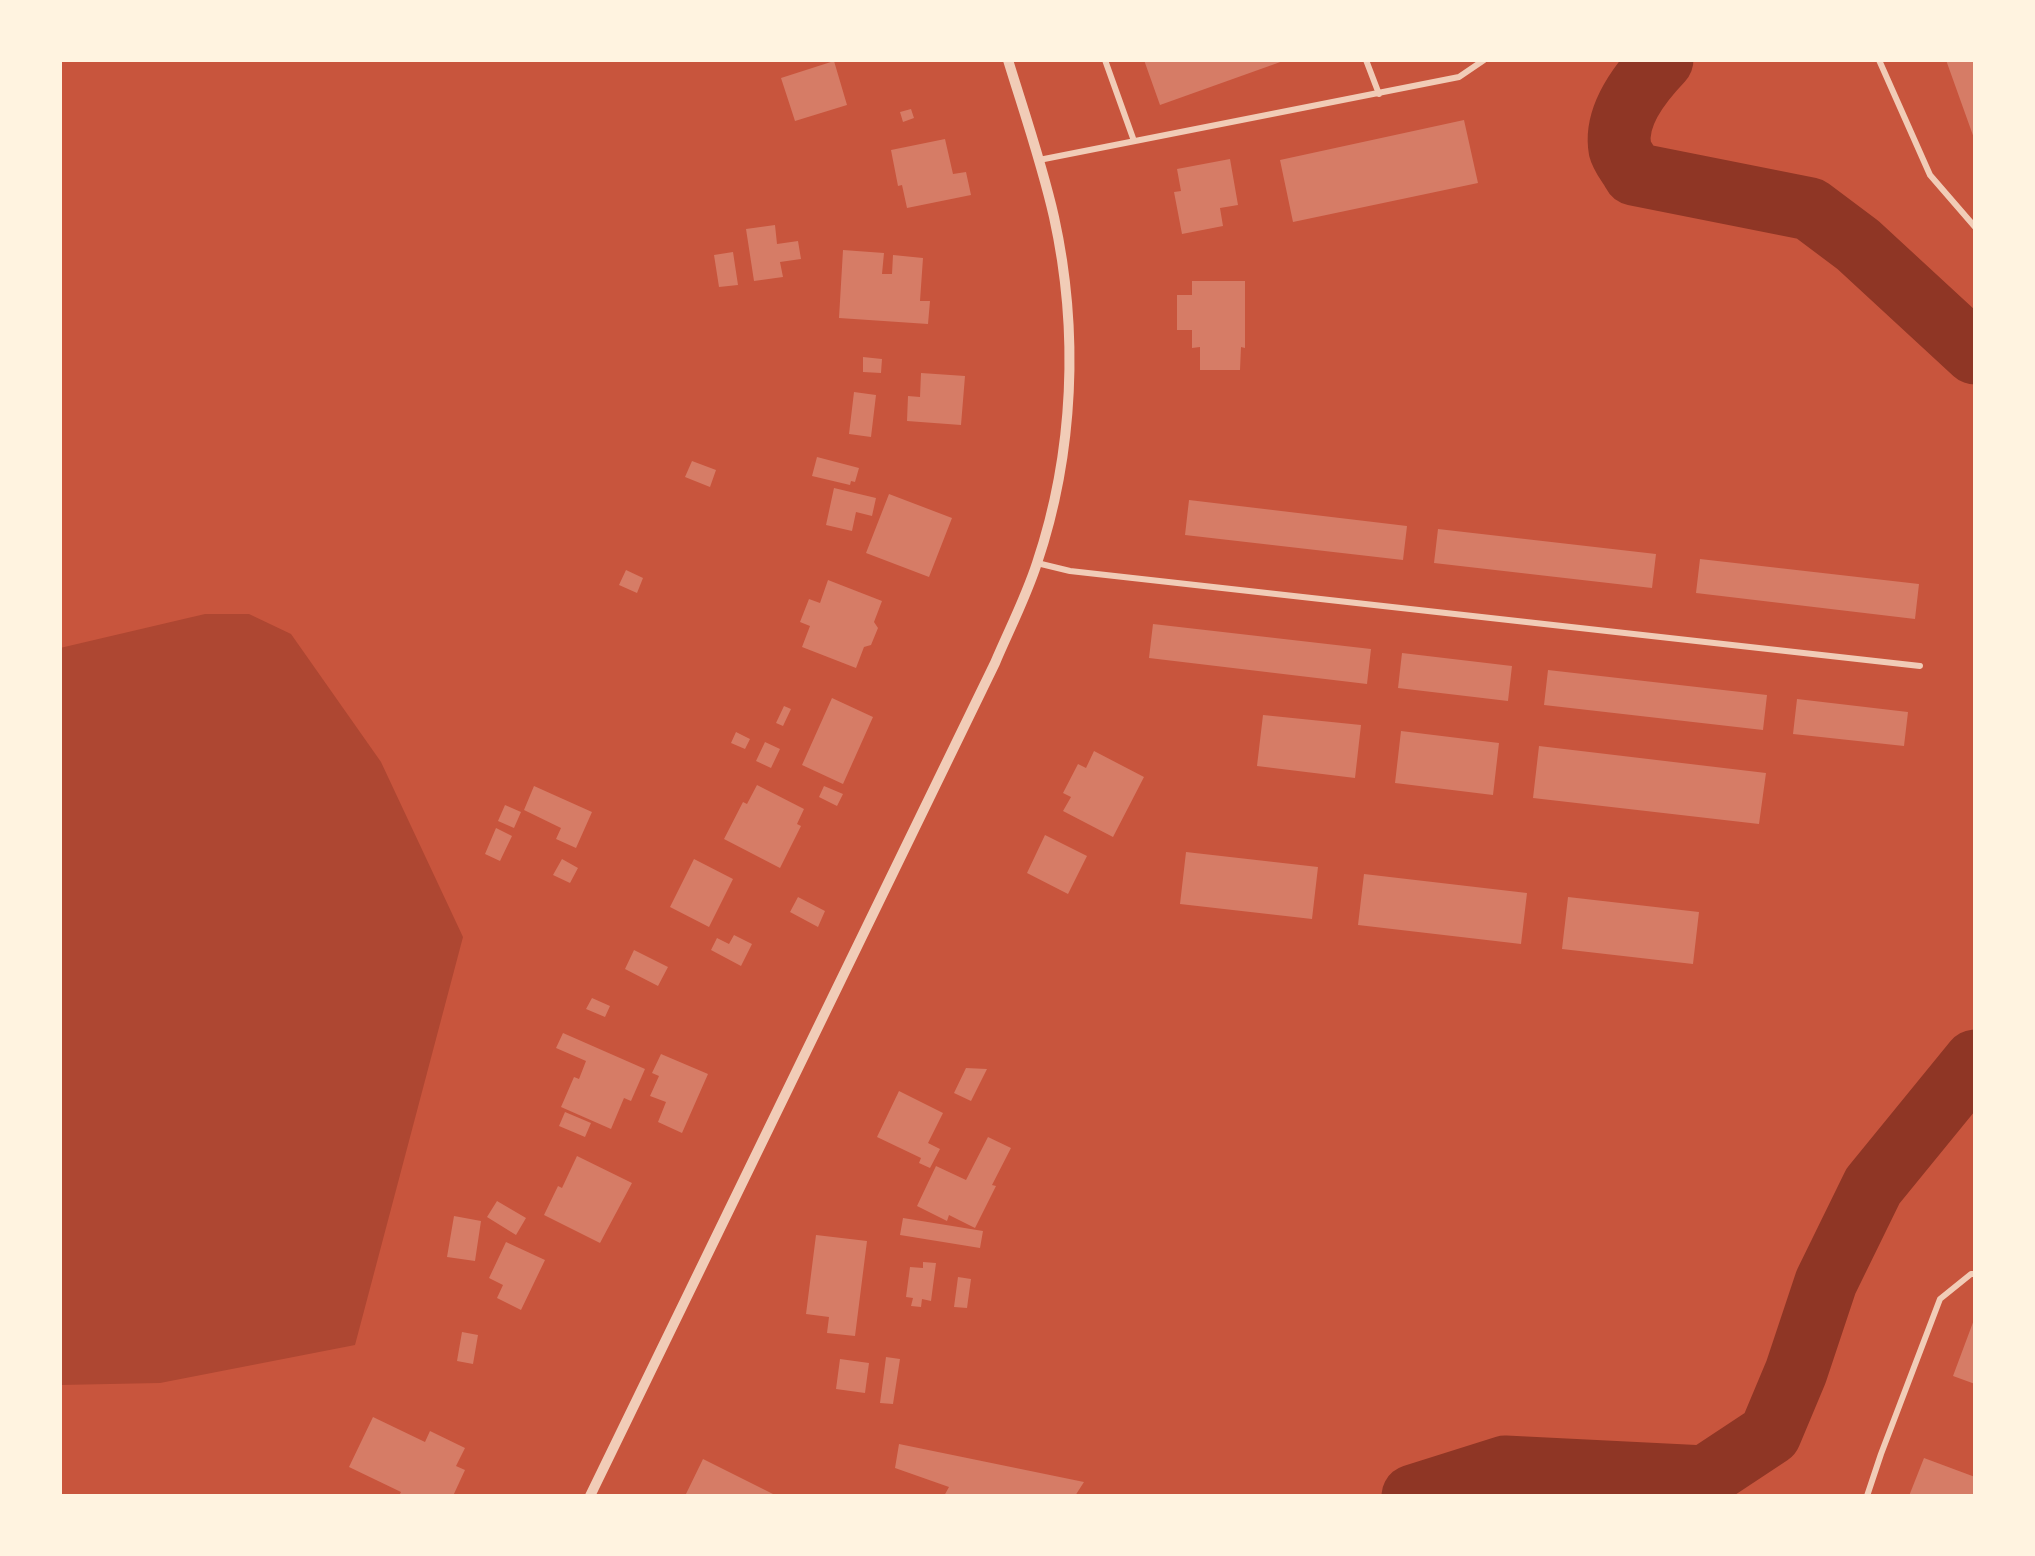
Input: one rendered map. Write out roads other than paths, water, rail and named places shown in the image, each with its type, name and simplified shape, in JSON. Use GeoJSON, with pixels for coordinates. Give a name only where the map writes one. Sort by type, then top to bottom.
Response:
{"type":"FeatureCollection","features":[{"type":"Feature","properties":{"kind":"street"},"geometry":{"type":"LineString","coordinates":[[590,1496],[995,663],[1037,562],[1064,450],[1070,377],[1068,318],[1062,258],[1039,160],[1008,60]]}},
{"type":"Feature","properties":{"kind":"street"},"geometry":{"type":"LineString","coordinates":[[1105,60],[1134,141]]}},
{"type":"Feature","properties":{"kind":"street"},"geometry":{"type":"LineString","coordinates":[[1366,60],[1379,94]]}},
{"type":"Feature","properties":{"kind":"street"},"geometry":{"type":"LineString","coordinates":[[1039,160],[1459,77],[1484,60]]}},
{"type":"Feature","properties":{"kind":"street"},"geometry":{"type":"LineString","coordinates":[[1879,60],[1930,175],[1975,227]]}},
{"type":"Feature","properties":{"kind":"street"},"geometry":{"type":"LineString","coordinates":[[1037,562],[1070,571],[1920,666]]}},
{"type":"Feature","properties":{"kind":"street"},"geometry":{"type":"LineString","coordinates":[[1867,1496],[1940,1299],[1971,1274],[1975,1274]]}},
{"type":"Feature","properties":{"kind":"waterway"},"geometry":{"type":"LineString","coordinates":[[1662,60],[1638,89],[1621,124],[1620,149],[1634,174],[1810,209],[1858,245],[1975,353]]}},
{"type":"Feature","properties":{"kind":"waterway"},"geometry":{"type":"LineString","coordinates":[[1413,1496],[1505,1467],[1705,1477],[1770,1434],[1796,1372],[1826,1282],[1873,1186],[1975,1061]]}}]}
